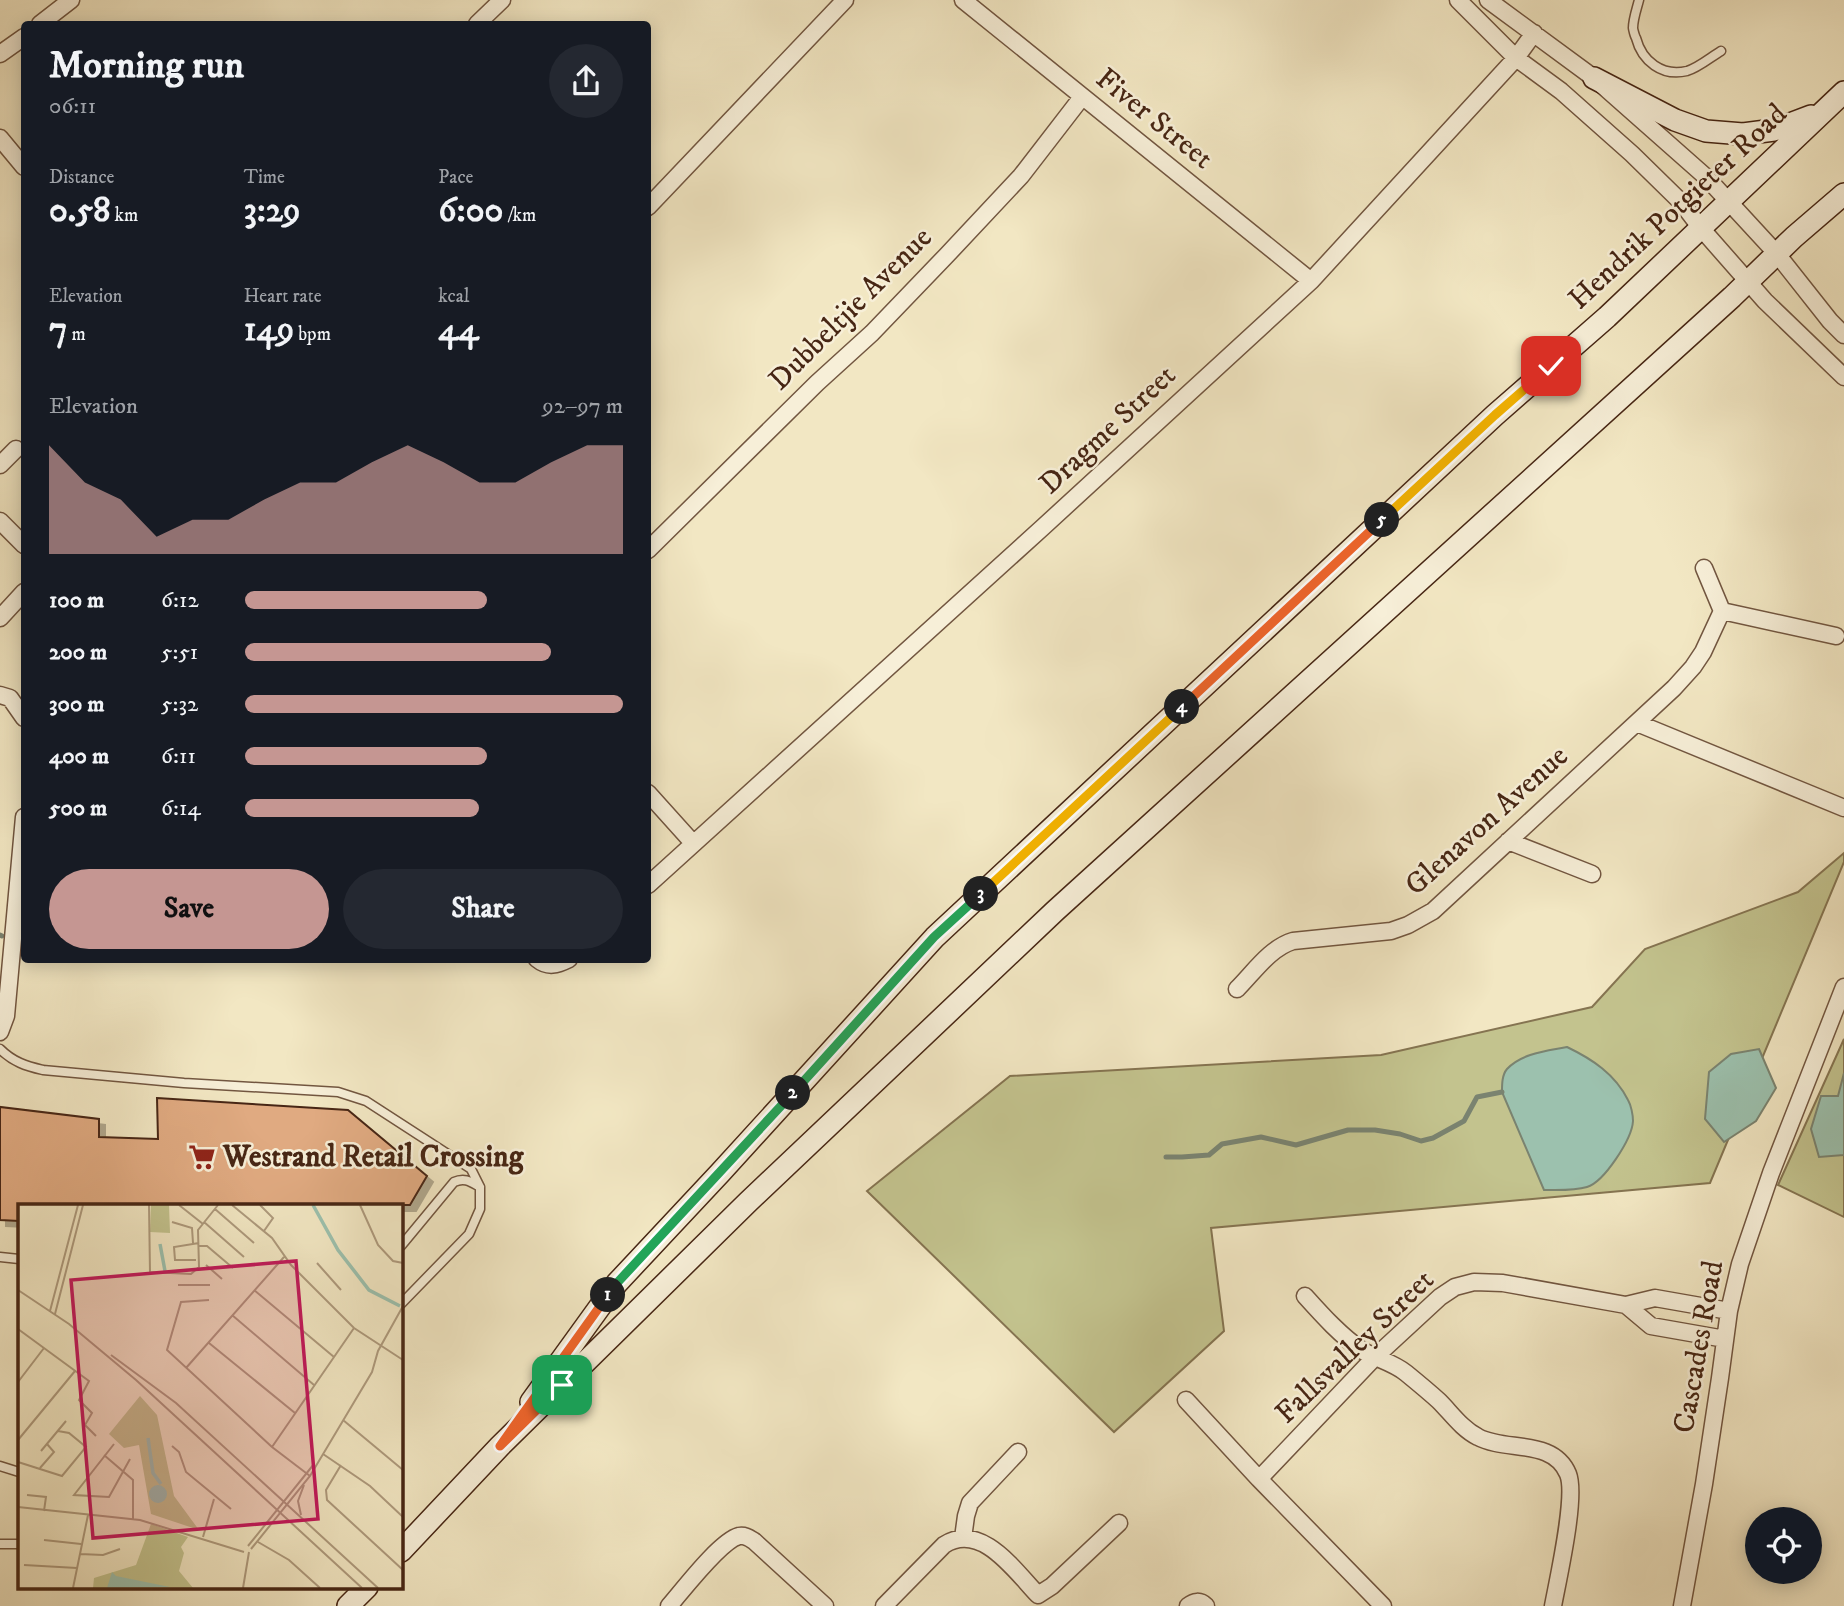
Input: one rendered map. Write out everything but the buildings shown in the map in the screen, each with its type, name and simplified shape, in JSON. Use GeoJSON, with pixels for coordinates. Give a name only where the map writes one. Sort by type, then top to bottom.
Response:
{"type":"FeatureCollection","features":[{"type":"Feature","properties":{"kind":"main road"},"geometry":{"type":"LineString","coordinates":[[1594,78],[1675,120],[1706,131],[1743,134],[1774,130],[1821,112]]}},
{"type":"Feature","properties":{"kind":"main road","name":"Hendrik Potgieter Road"},"geometry":{"type":"LineString","coordinates":[[500,1446],[617,1283],[934,937],[1495,415],[1606,317],[1844,92]]}},
{"type":"Feature","properties":{"kind":"main road","name":"Hendrik Potgieter Road"},"geometry":{"type":"LineString","coordinates":[[402,1550],[500,1446],[748,1202],[1055,911],[1844,194]]}},
{"type":"Feature","properties":{"kind":"main road"},"geometry":{"type":"LineString","coordinates":[[348,1606],[366,1588]]}},
{"type":"Feature","properties":{"kind":"street"},"geometry":{"type":"LineString","coordinates":[[44,21],[71,0]]}},
{"type":"Feature","properties":{"kind":"street"},"geometry":{"type":"LineString","coordinates":[[480,21],[502,0]]}},
{"type":"Feature","properties":{"kind":"street"},"geometry":{"type":"LineString","coordinates":[[651,204],[845,0]]}},
{"type":"Feature","properties":{"kind":"street","name":"Fiver Street"},"geometry":{"type":"LineString","coordinates":[[963,0],[1311,281]]}},
{"type":"Feature","properties":{"kind":"street"},"geometry":{"type":"LineString","coordinates":[[1458,0],[1516,58],[1561,91],[1632,154],[1681,202],[1765,301],[1844,377]]}},
{"type":"Feature","properties":{"kind":"street"},"geometry":{"type":"LineString","coordinates":[[1488,0],[1594,78],[1706,177],[1777,254],[1844,335]]}},
{"type":"Feature","properties":{"kind":"street","name":"Dragme Street"},"geometry":{"type":"LineString","coordinates":[[651,881],[1311,281],[1516,58],[1534,33]]}},
{"type":"Feature","properties":{"kind":"street"},"geometry":{"type":"LineString","coordinates":[[0,54],[21,39]]}},
{"type":"Feature","properties":{"kind":"street","name":"Dubbeltjie Avenue"},"geometry":{"type":"LineString","coordinates":[[651,547],[817,383],[872,333],[946,256],[1021,176],[1082,97]]}},
{"type":"Feature","properties":{"kind":"street"},"geometry":{"type":"LineString","coordinates":[[0,138],[21,163]]}},
{"type":"Feature","properties":{"kind":"street"},"geometry":{"type":"LineString","coordinates":[[0,465],[16,449]]}},
{"type":"Feature","properties":{"kind":"street"},"geometry":{"type":"LineString","coordinates":[[0,521],[21,542]]}},
{"type":"Feature","properties":{"kind":"street"},"geometry":{"type":"LineString","coordinates":[[1704,568],[1723,611],[1836,636]]}},
{"type":"Feature","properties":{"kind":"street"},"geometry":{"type":"LineString","coordinates":[[0,618],[21,595]]}},
{"type":"Feature","properties":{"kind":"street","name":"Glenavon Avenue"},"geometry":{"type":"LineString","coordinates":[[1237,989],[1275,949],[1284,944],[1391,931],[1433,911],[1674,688],[1703,652],[1723,611]]}},
{"type":"Feature","properties":{"kind":"street"},"geometry":{"type":"LineString","coordinates":[[0,695],[10,698],[21,714]]}},
{"type":"Feature","properties":{"kind":"street"},"geometry":{"type":"LineString","coordinates":[[1637,723],[1844,808]]}},
{"type":"Feature","properties":{"kind":"street"},"geometry":{"type":"LineString","coordinates":[[651,796],[693,843]]}},
{"type":"Feature","properties":{"kind":"street"},"geometry":{"type":"LineString","coordinates":[[1508,841],[1592,874]]}},
{"type":"Feature","properties":{"kind":"street"},"geometry":{"type":"LineString","coordinates":[[0,1032],[6,1016],[21,850]]}},
{"type":"Feature","properties":{"kind":"street"},"geometry":{"type":"LineString","coordinates":[[544,963],[549,966],[562,963]]}},
{"type":"Feature","properties":{"kind":"street","name":"Cascades Road"},"geometry":{"type":"LineString","coordinates":[[1682,1606],[1704,1484],[1729,1311],[1740,1264],[1771,1173],[1844,987]]}},
{"type":"Feature","properties":{"kind":"street","name":"Fallsvalley Street"},"geometry":{"type":"LineString","coordinates":[[1259,1479],[1375,1357],[1440,1297],[1455,1287],[1474,1282],[1503,1283],[1626,1305],[1655,1298],[1729,1311]]}},
{"type":"Feature","properties":{"kind":"street"},"geometry":{"type":"LineString","coordinates":[[1305,1296],[1346,1338],[1375,1357],[1402,1370],[1477,1437],[1539,1451],[1556,1458],[1564,1467],[1569,1477],[1571,1500],[1553,1606]]}},
{"type":"Feature","properties":{"kind":"street","name":"Fallsvalley Street"},"geometry":{"type":"LineString","coordinates":[[1626,1305],[1651,1326],[1725,1339]]}},
{"type":"Feature","properties":{"kind":"street"},"geometry":{"type":"LineString","coordinates":[[1186,1400],[1383,1606]]}},
{"type":"Feature","properties":{"kind":"street"},"geometry":{"type":"LineString","coordinates":[[963,1538],[970,1503],[1018,1452]]}},
{"type":"Feature","properties":{"kind":"street"},"geometry":{"type":"LineString","coordinates":[[884,1606],[944,1545],[953,1539],[963,1538],[984,1543],[1000,1556],[1032,1600],[1052,1586],[1119,1523]]}},
{"type":"Feature","properties":{"kind":"street"},"geometry":{"type":"LineString","coordinates":[[668,1606],[714,1555],[729,1540],[738,1536],[754,1541],[825,1606]]}},
{"type":"Feature","properties":{"kind":"street"},"geometry":{"type":"LineString","coordinates":[[1188,1606],[1195,1602],[1206,1606]]}},
{"type":"Feature","properties":{"kind":"lane"},"geometry":{"type":"LineString","coordinates":[[1639,0],[1633,28],[1637,44],[1651,65],[1659,69],[1688,71],[1721,51]]}},
{"type":"Feature","properties":{"kind":"lane"},"geometry":{"type":"LineString","coordinates":[[0,1049],[9,1058],[23,1065],[43,1070],[184,1083],[338,1092],[366,1101],[471,1169],[480,1187],[480,1209],[469,1234],[402,1303]]}},
{"type":"Feature","properties":{"kind":"lane"},"geometry":{"type":"LineString","coordinates":[[402,1245],[454,1182],[461,1179],[480,1187]]}},
{"type":"Feature","properties":{"kind":"lane"},"geometry":{"type":"LineString","coordinates":[[0,1257],[18,1259]]}},
{"type":"Feature","properties":{"kind":"lane"},"geometry":{"type":"LineString","coordinates":[[0,1466],[18,1472]]}},
{"type":"Feature","properties":{"kind":"lane"},"geometry":{"type":"LineString","coordinates":[[0,1544],[18,1544]]}},
{"type":"Feature","properties":{"kind":"shaded area"},"geometry":{"type":"Polygon","coordinates":[[[1844,853],[1844,862],[1710,1183],[1211,1228],[1224,1331],[1114,1432],[867,1191],[1010,1076],[1381,1055],[1592,1007],[1645,949],[1798,892],[1844,853]]]}},
{"type":"Feature","properties":{"kind":"shaded area"},"geometry":{"type":"Polygon","coordinates":[[[1844,1039],[1844,1217],[1778,1185],[1844,1039]]]}},
{"type":"Feature","properties":{"kind":"shaded area"},"geometry":{"type":"Polygon","coordinates":[[[1567,1047],[1594,1062],[1610,1075],[1629,1102],[1633,1121],[1628,1138],[1616,1159],[1594,1183],[1577,1189],[1544,1190],[1502,1092],[1503,1080],[1507,1069],[1520,1059],[1567,1047]]]}},
{"type":"Feature","properties":{"kind":"shaded area"},"geometry":{"type":"Polygon","coordinates":[[[1759,1049],[1776,1088],[1756,1121],[1724,1142],[1705,1119],[1709,1072],[1731,1054],[1759,1049]]]}},
{"type":"Feature","properties":{"kind":"shaded area"},"geometry":{"type":"Polygon","coordinates":[[[1844,1073],[1844,1155],[1819,1157],[1811,1129],[1821,1096],[1838,1096],[1844,1073]]]}},
{"type":"Feature","properties":{"kind":"waterway"},"geometry":{"type":"LineString","coordinates":[[1166,1157],[1209,1155],[1222,1144],[1261,1137],[1296,1145],[1348,1130],[1375,1130],[1421,1141],[1433,1138],[1464,1121],[1477,1097],[1502,1092]]}},
{"type":"Feature","properties":{"kind":"place","name":"Westrand Retail Crossing"},"geometry":{"type":"Point","coordinates":[202,1157]}},
{"type":"Feature","properties":{"kind":"route"},"geometry":{"type":"LineString","coordinates":[[562,1385],[500,1446],[617,1283],[934,937],[1551,366]]}}]}
